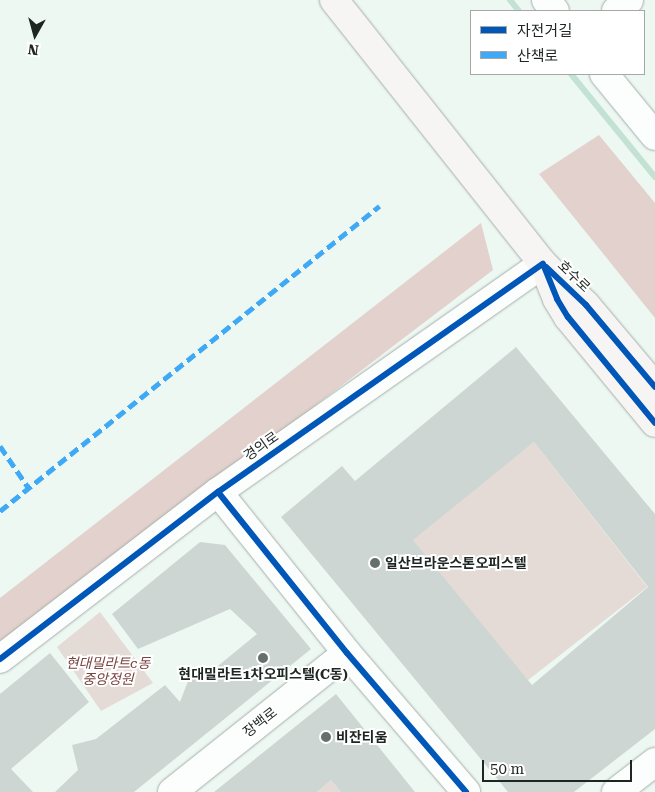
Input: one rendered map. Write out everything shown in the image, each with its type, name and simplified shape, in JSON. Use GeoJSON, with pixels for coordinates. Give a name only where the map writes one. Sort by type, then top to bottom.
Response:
{"type":"FeatureCollection","features":[{"type":"Feature","properties":{"kind":"main road","name":"호수로"},"geometry":{"type":"LineString","coordinates":[[334,0],[543,264],[586,305],[655,387]]}},
{"type":"Feature","properties":{"kind":"main road","name":"호수로"},"geometry":{"type":"LineString","coordinates":[[543,264],[557,299],[568,317],[655,423]]}},
{"type":"Feature","properties":{"kind":"street"},"geometry":{"type":"LineString","coordinates":[[546,0],[554,10]]}},
{"type":"Feature","properties":{"kind":"street"},"geometry":{"type":"LineString","coordinates":[[617,10],[629,0]]}},
{"type":"Feature","properties":{"kind":"street"},"geometry":{"type":"LineString","coordinates":[[605,75],[655,136]]}},
{"type":"Feature","properties":{"kind":"street","name":"경의로"},"geometry":{"type":"LineString","coordinates":[[0,660],[218,492],[543,264]]}},
{"type":"Feature","properties":{"kind":"street"},"geometry":{"type":"LineString","coordinates":[[218,492],[347,653],[466,792]]}},
{"type":"Feature","properties":{"kind":"street","name":"장백로"},"geometry":{"type":"LineString","coordinates":[[172,792],[347,653]]}},
{"type":"Feature","properties":{"kind":"street"},"geometry":{"type":"LineString","coordinates":[[616,792],[655,762]]}},
{"type":"Feature","properties":{"kind":"green space"},"geometry":{"type":"Polygon","coordinates":[[[534,442],[647,587],[524,683],[411,538],[534,442]]]}},
{"type":"Feature","properties":{"kind":"green space","name":"현대밀라트c동 중앙정원"},"geometry":{"type":"Polygon","coordinates":[[[100,612],[153,683],[101,711],[57,647],[100,612]]]}},
{"type":"Feature","properties":{"kind":"green space"},"geometry":{"type":"Polygon","coordinates":[[[331,780],[341,792],[317,792],[331,780]]]}},
{"type":"Feature","properties":{"kind":"shaded area"},"geometry":{"type":"Polygon","coordinates":[[[599,135],[655,203],[655,318],[539,174],[599,135]]]}},
{"type":"Feature","properties":{"kind":"shaded area"},"geometry":{"type":"Polygon","coordinates":[[[481,223],[493,270],[0,646],[0,598],[481,223]]]}},
{"type":"Feature","properties":{"kind":"building","name":"일산브라운스톤오피스텔"},"geometry":{"type":"Polygon","coordinates":[[[516,347],[655,514],[655,729],[574,792],[508,792],[281,517],[342,466],[355,481],[516,347]],[[534,442],[413,540],[532,685],[648,587],[534,442]]]}},
{"type":"Feature","properties":{"kind":"building","name":"현대밀라트1차오피스텔(C동)"},"geometry":{"type":"Polygon","coordinates":[[[200,542],[225,545],[311,649],[134,792],[55,792],[78,770],[72,745],[96,739],[165,685],[180,702],[193,668],[213,670],[257,634],[230,609],[138,649],[112,614],[200,542]]]}},
{"type":"Feature","properties":{"kind":"building"},"geometry":{"type":"Polygon","coordinates":[[[50,653],[89,702],[11,769],[33,792],[0,792],[0,694],[50,653]]]}},
{"type":"Feature","properties":{"kind":"building","name":"비잔티움"},"geometry":{"type":"Polygon","coordinates":[[[336,694],[415,792],[341,792],[331,780],[317,792],[214,792],[336,694]]]}},
{"type":"Feature","properties":{"kind":"waterway"},"geometry":{"type":"LineString","coordinates":[[510,0],[518,10]]}},
{"type":"Feature","properties":{"kind":"waterway"},"geometry":{"type":"LineString","coordinates":[[572,75],[655,177]]}},
{"type":"Feature","properties":{"kind":"marked path"},"geometry":{"type":"LineString","coordinates":[[0,511],[380,206]]}},
{"type":"Feature","properties":{"kind":"marked path"},"geometry":{"type":"LineString","coordinates":[[0,446],[28,487]]}},
{"type":"Feature","properties":{"kind":"cycle path"},"geometry":{"type":"LineString","coordinates":[[543,264],[557,299],[568,317],[655,423]]}},
{"type":"Feature","properties":{"kind":"cycle path"},"geometry":{"type":"LineString","coordinates":[[0,659],[218,492],[543,264]]}},
{"type":"Feature","properties":{"kind":"cycle path"},"geometry":{"type":"LineString","coordinates":[[546,267],[586,305],[655,387]]}},
{"type":"Feature","properties":{"kind":"cycle path"},"geometry":{"type":"LineString","coordinates":[[218,492],[347,653],[466,792]]}},
{"type":"Feature","properties":{"kind":"place","name":"일산브라운스톤오피스텔"},"geometry":{"type":"Point","coordinates":[375,563]}},
{"type":"Feature","properties":{"kind":"place","name":"현대밀라트1차오피스텔(C동)"},"geometry":{"type":"Point","coordinates":[263,658]}},
{"type":"Feature","properties":{"kind":"place","name":"비잔티움"},"geometry":{"type":"Point","coordinates":[326,737]}}]}
